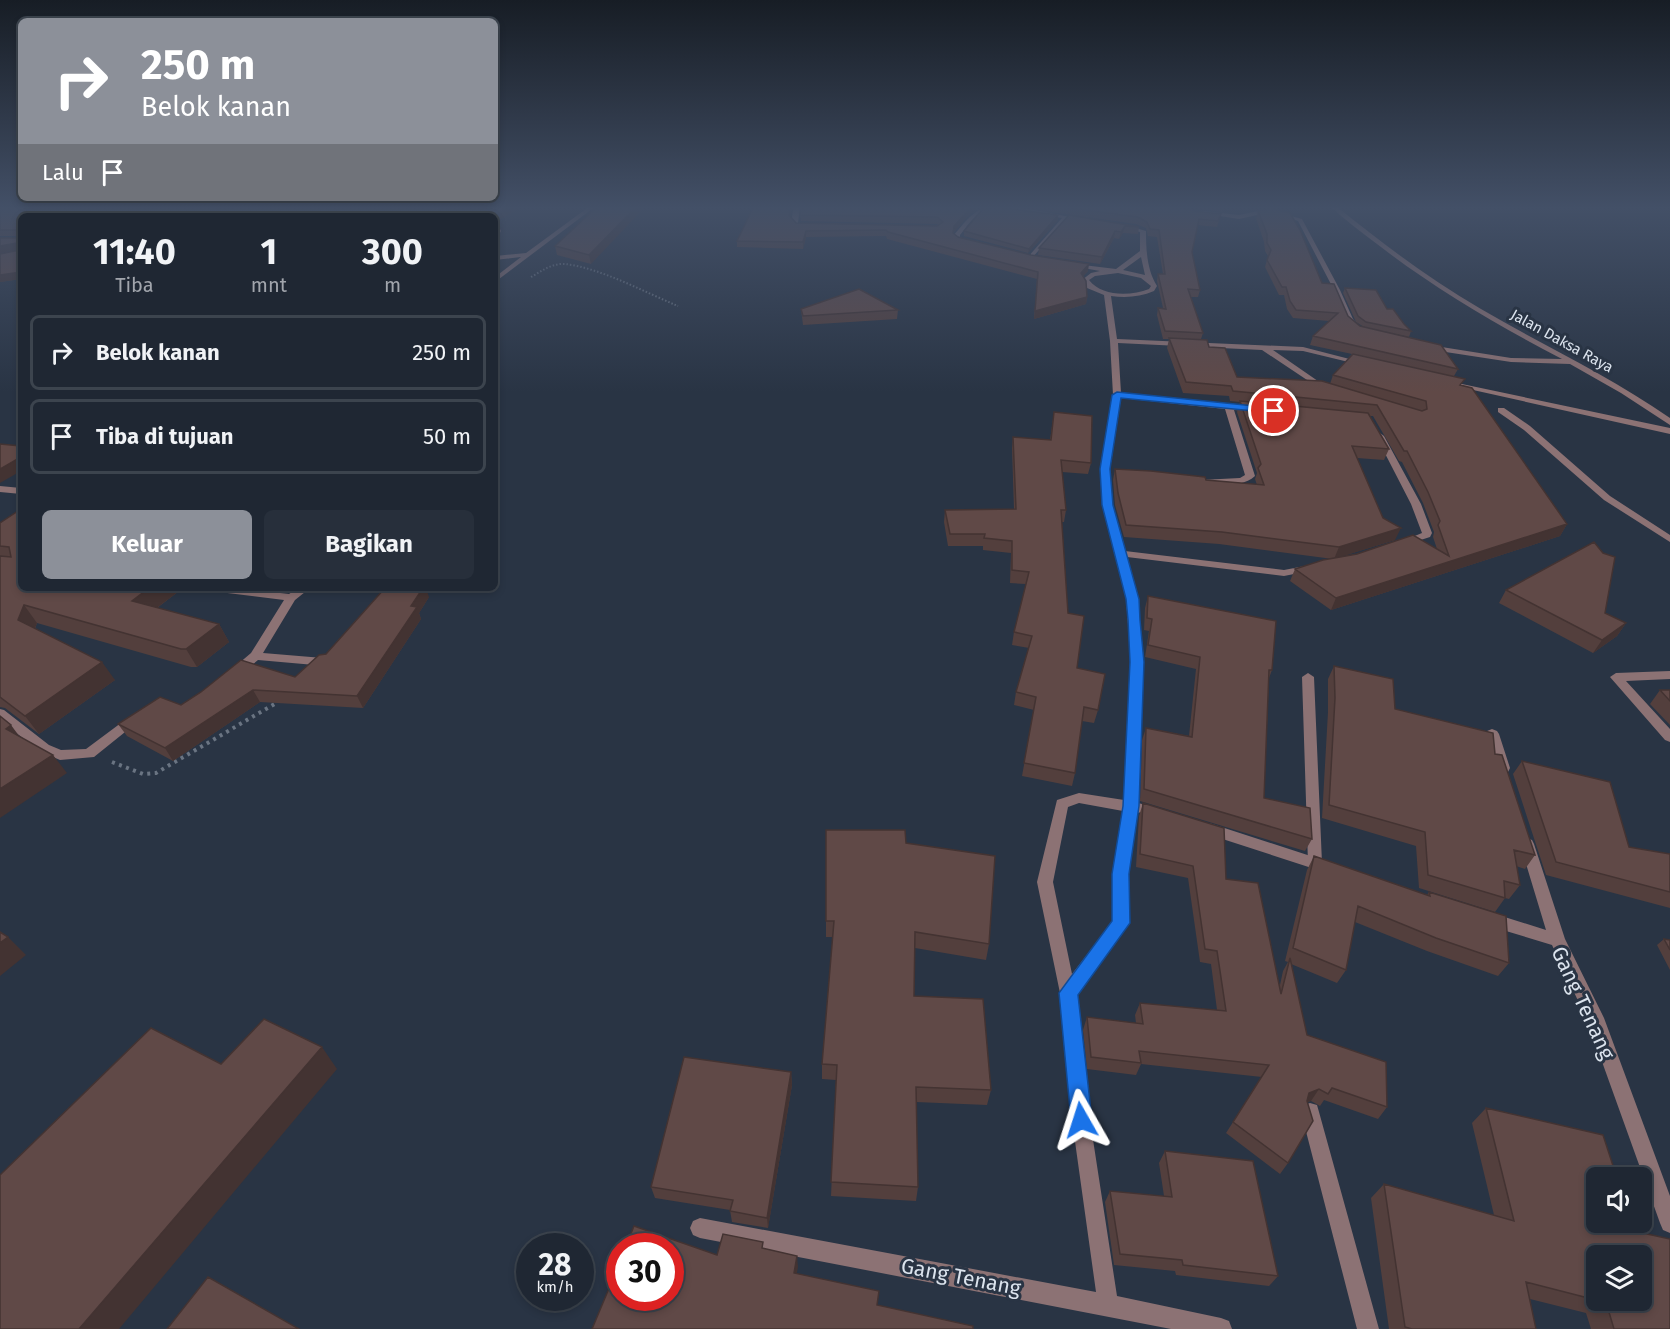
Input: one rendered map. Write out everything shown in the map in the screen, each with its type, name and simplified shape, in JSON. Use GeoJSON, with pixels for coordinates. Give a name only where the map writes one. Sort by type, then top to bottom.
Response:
{"type":"FeatureCollection","features":[{"type":"Feature","properties":{"kind":"street"},"geometry":{"type":"LineString","coordinates":[[1072,268],[1087,276],[1115,271],[1119,268]]}},
{"type":"Feature","properties":{"kind":"street"},"geometry":{"type":"LineString","coordinates":[[1093,268],[1149,279]]}},
{"type":"Feature","properties":{"kind":"street"},"geometry":{"type":"LineString","coordinates":[[1087,276],[1085,280],[1090,287],[1107,293],[1129,295],[1147,292],[1154,286],[1149,279],[1147,268]]}},
{"type":"Feature","properties":{"kind":"street"},"geometry":{"type":"LineString","coordinates":[[1324,268],[1342,300],[1352,324],[1361,331]]}},
{"type":"Feature","properties":{"kind":"street","name":"Jalan Daksa Raya"},"geometry":{"type":"LineString","coordinates":[[1412,268],[1479,311],[1640,399],[1670,423]]}},
{"type":"Feature","properties":{"kind":"street"},"geometry":{"type":"LineString","coordinates":[[1068,993],[1121,923],[1121,874],[1131,806],[1137,662],[1132,599],[1108,505],[1105,469],[1117,395],[1114,341],[1107,293]]}},
{"type":"Feature","properties":{"kind":"street"},"geometry":{"type":"LineString","coordinates":[[1114,341],[1303,349],[1372,365]]}},
{"type":"Feature","properties":{"kind":"street"},"geometry":{"type":"LineString","coordinates":[[1419,345],[1485,357],[1573,362]]}},
{"type":"Feature","properties":{"kind":"street"},"geometry":{"type":"LineString","coordinates":[[1264,348],[1332,393]]}},
{"type":"Feature","properties":{"kind":"street"},"geometry":{"type":"LineString","coordinates":[[1441,381],[1665,431]]}},
{"type":"Feature","properties":{"kind":"street"},"geometry":{"type":"LineString","coordinates":[[1117,395],[1263,410]]}},
{"type":"Feature","properties":{"kind":"street"},"geometry":{"type":"LineString","coordinates":[[1190,481],[1242,481],[1250,476],[1229,407]]}},
{"type":"Feature","properties":{"kind":"street"},"geometry":{"type":"LineString","coordinates":[[1501,410],[1527,428],[1607,498],[1670,539]]}},
{"type":"Feature","properties":{"kind":"street"},"geometry":{"type":"LineString","coordinates":[[1661,416],[1657,424],[1670,437]]}},
{"type":"Feature","properties":{"kind":"street"},"geometry":{"type":"LineString","coordinates":[[1377,430],[1416,504],[1426,533],[1426,536],[1391,547]]}},
{"type":"Feature","properties":{"kind":"street"},"geometry":{"type":"LineString","coordinates":[[1105,469],[1115,471]]}},
{"type":"Feature","properties":{"kind":"street"},"geometry":{"type":"LineString","coordinates":[[0,489],[18,491]]}},
{"type":"Feature","properties":{"kind":"street"},"geometry":{"type":"LineString","coordinates":[[1119,553],[1284,573],[1316,567]]}},
{"type":"Feature","properties":{"kind":"street"},"geometry":{"type":"LineString","coordinates":[[235,591],[291,598]]}},
{"type":"Feature","properties":{"kind":"street"},"geometry":{"type":"LineString","coordinates":[[220,685],[255,656],[291,598],[300,591]]}},
{"type":"Feature","properties":{"kind":"street"},"geometry":{"type":"LineString","coordinates":[[255,656],[326,662],[340,646]]}},
{"type":"Feature","properties":{"kind":"street"},"geometry":{"type":"LineString","coordinates":[[1670,675],[1616,677],[1670,737]]}},
{"type":"Feature","properties":{"kind":"street"},"geometry":{"type":"LineString","coordinates":[[1308,677],[1315,863]]}},
{"type":"Feature","properties":{"kind":"street"},"geometry":{"type":"LineString","coordinates":[[0,712],[44,748],[60,755],[89,754],[141,714]]}},
{"type":"Feature","properties":{"kind":"street"},"geometry":{"type":"LineString","coordinates":[[1492,734],[1508,784]]}},
{"type":"Feature","properties":{"kind":"street"},"geometry":{"type":"LineString","coordinates":[[1108,1305],[1081,1120],[1068,993],[1046,882],[1062,804],[1079,798],[1131,806],[1152,812]]}},
{"type":"Feature","properties":{"kind":"street"},"geometry":{"type":"LineString","coordinates":[[1194,825],[1348,873]]}},
{"type":"Feature","properties":{"kind":"street"},"geometry":{"type":"LineString","coordinates":[[1522,827],[1557,940]]}},
{"type":"Feature","properties":{"kind":"street","name":"Gang Tenang"},"geometry":{"type":"LineString","coordinates":[[1480,916],[1557,940],[1595,1018],[1670,1223]]}},
{"type":"Feature","properties":{"kind":"street"},"geometry":{"type":"LineString","coordinates":[[1310,1112],[1368,1329]]}},
{"type":"Feature","properties":{"kind":"street","name":"Gang Tenang"},"geometry":{"type":"LineString","coordinates":[[700,1228],[1108,1305],[1221,1329]]}},
{"type":"Feature","properties":{"kind":"path"},"geometry":{"type":"LineString","coordinates":[[525,280],[546,268]]}},
{"type":"Feature","properties":{"kind":"path"},"geometry":{"type":"LineString","coordinates":[[579,268],[598,273],[678,306]]}},
{"type":"Feature","properties":{"kind":"path"},"geometry":{"type":"LineString","coordinates":[[89,754],[143,774],[156,773],[279,701]]}},
{"type":"Feature","properties":{"kind":"building"},"geometry":{"type":"Polygon","coordinates":[[[0,268],[18,268],[18,272],[0,275],[0,268]]]}},
{"type":"Feature","properties":{"kind":"building"},"geometry":{"type":"Polygon","coordinates":[[[1023,268],[1085,268],[1081,273],[1086,281],[1087,297],[1035,311],[1038,272],[1023,268]]]}},
{"type":"Feature","properties":{"kind":"building"},"geometry":{"type":"Polygon","coordinates":[[[1164,268],[1195,268],[1200,290],[1188,289],[1203,333],[1165,331],[1158,308],[1166,309],[1158,274],[1165,274],[1164,268]]]}},
{"type":"Feature","properties":{"kind":"building"},"geometry":{"type":"Polygon","coordinates":[[[1271,268],[1316,268],[1322,283],[1334,284],[1348,316],[1360,326],[1441,345],[1458,369],[1313,336],[1338,313],[1296,310],[1290,301],[1286,287],[1282,287],[1271,268]]]}},
{"type":"Feature","properties":{"kind":"building"},"geometry":{"type":"Polygon","coordinates":[[[1345,288],[1376,290],[1387,309],[1393,309],[1411,331],[1366,322],[1358,316],[1345,288]]]}},
{"type":"Feature","properties":{"kind":"building"},"geometry":{"type":"Polygon","coordinates":[[[859,289],[898,310],[803,316],[801,309],[859,289]]]}},
{"type":"Feature","properties":{"kind":"building"},"geometry":{"type":"Polygon","coordinates":[[[1169,338],[1207,340],[1209,347],[1225,348],[1237,377],[1322,381],[1422,411],[1427,409],[1426,401],[1333,375],[1353,354],[1465,379],[1460,385],[1472,388],[1567,524],[1336,598],[1295,569],[1323,560],[1357,554],[1413,535],[1449,556],[1438,525],[1440,521],[1407,451],[1404,451],[1377,405],[1233,391],[1231,386],[1186,382],[1169,338]]]}},
{"type":"Feature","properties":{"kind":"building"},"geometry":{"type":"Polygon","coordinates":[[[1240,401],[1368,413],[1389,449],[1352,446],[1383,518],[1401,528],[1339,547],[1222,532],[1126,525],[1115,469],[1151,471],[1205,477],[1206,480],[1264,485],[1258,468],[1261,464],[1240,401]]]}},
{"type":"Feature","properties":{"kind":"building"},"geometry":{"type":"Polygon","coordinates":[[[1054,412],[1092,416],[1091,463],[1061,460],[1066,510],[1061,510],[1068,613],[1084,616],[1077,668],[1105,674],[1098,710],[1084,707],[1075,773],[1024,763],[1036,697],[1016,692],[1032,636],[1014,632],[1029,572],[1012,570],[1012,541],[984,538],[985,534],[950,534],[945,510],[1016,509],[1013,437],[1051,440],[1054,412]]]}},
{"type":"Feature","properties":{"kind":"building"},"geometry":{"type":"Polygon","coordinates":[[[0,444],[18,446],[18,459],[0,469],[0,444]]]}},
{"type":"Feature","properties":{"kind":"building"},"geometry":{"type":"Polygon","coordinates":[[[18,511],[18,591],[145,591],[132,601],[219,624],[186,649],[181,649],[24,605],[18,620],[102,662],[25,716],[0,697],[0,556],[11,557],[9,547],[0,546],[0,523],[18,511]]]}},
{"type":"Feature","properties":{"kind":"building"},"geometry":{"type":"Polygon","coordinates":[[[1594,542],[1603,553],[1615,557],[1605,613],[1626,623],[1602,640],[1506,590],[1594,542]]]}},
{"type":"Feature","properties":{"kind":"building"},"geometry":{"type":"Polygon","coordinates":[[[382,591],[421,591],[411,606],[417,607],[357,696],[253,690],[165,748],[118,724],[160,697],[181,705],[241,660],[295,677],[319,655],[326,654],[382,591]]]}},
{"type":"Feature","properties":{"kind":"building"},"geometry":{"type":"Polygon","coordinates":[[[1148,596],[1276,621],[1272,670],[1269,670],[1264,798],[1310,808],[1312,839],[1144,789],[1146,728],[1192,737],[1200,657],[1148,645],[1152,619],[1147,618],[1148,596]]]}},
{"type":"Feature","properties":{"kind":"building"},"geometry":{"type":"Polygon","coordinates":[[[1334,666],[1393,679],[1395,709],[1493,733],[1495,754],[1502,755],[1535,855],[1514,850],[1520,885],[1504,881],[1505,898],[1428,875],[1425,832],[1329,805],[1335,698],[1334,666]]]}},
{"type":"Feature","properties":{"kind":"building"},"geometry":{"type":"Polygon","coordinates":[[[1660,690],[1670,690],[1670,701],[1660,690]]]}},
{"type":"Feature","properties":{"kind":"building"},"geometry":{"type":"Polygon","coordinates":[[[0,716],[11,725],[6,729],[53,755],[0,789],[0,716]]]}},
{"type":"Feature","properties":{"kind":"building"},"geometry":{"type":"Polygon","coordinates":[[[1522,761],[1610,782],[1629,847],[1670,854],[1670,892],[1556,862],[1522,761]]]}},
{"type":"Feature","properties":{"kind":"building"},"geometry":{"type":"Polygon","coordinates":[[[1143,803],[1224,828],[1226,879],[1258,883],[1281,994],[1290,958],[1307,1035],[1386,1062],[1387,1107],[1332,1088],[1328,1094],[1319,1089],[1309,1093],[1307,1101],[1313,1121],[1288,1163],[1233,1122],[1269,1065],[1139,1051],[1141,1063],[1091,1057],[1087,1017],[1143,1024],[1140,1003],[1226,1011],[1217,951],[1205,949],[1193,866],[1140,854],[1143,803]]]}},
{"type":"Feature","properties":{"kind":"building"},"geometry":{"type":"Polygon","coordinates":[[[826,830],[905,830],[906,843],[995,856],[989,944],[915,932],[914,996],[983,999],[991,1090],[916,1087],[918,1187],[831,1182],[837,1065],[822,1064],[834,921],[826,921],[826,830]]]}},
{"type":"Feature","properties":{"kind":"building"},"geometry":{"type":"Polygon","coordinates":[[[1314,856],[1430,896],[1429,892],[1506,916],[1509,963],[1436,938],[1358,906],[1346,970],[1293,948],[1314,856]]]}},
{"type":"Feature","properties":{"kind":"building"},"geometry":{"type":"Polygon","coordinates":[[[0,932],[8,937],[0,943],[0,932]]]}},
{"type":"Feature","properties":{"kind":"building"},"geometry":{"type":"Polygon","coordinates":[[[1664,939],[1670,940],[1670,950],[1664,939]]]}},
{"type":"Feature","properties":{"kind":"building"},"geometry":{"type":"Polygon","coordinates":[[[264,1019],[322,1047],[79,1329],[0,1329],[0,1175],[151,1028],[221,1064],[264,1019]]]}},
{"type":"Feature","properties":{"kind":"building"},"geometry":{"type":"Polygon","coordinates":[[[684,1057],[791,1072],[767,1218],[730,1211],[733,1200],[651,1187],[684,1057]]]}},
{"type":"Feature","properties":{"kind":"building"},"geometry":{"type":"Polygon","coordinates":[[[1486,1108],[1603,1135],[1613,1167],[1586,1167],[1586,1233],[1643,1233],[1670,1239],[1670,1329],[1614,1329],[1609,1311],[1652,1311],[1652,1245],[1586,1245],[1586,1297],[1526,1282],[1536,1329],[1412,1329],[1405,1327],[1384,1184],[1514,1221],[1486,1108]]]}},
{"type":"Feature","properties":{"kind":"building"},"geometry":{"type":"Polygon","coordinates":[[[1165,1151],[1253,1161],[1278,1276],[1183,1265],[1182,1260],[1120,1254],[1110,1191],[1172,1197],[1165,1151]]]}},
{"type":"Feature","properties":{"kind":"building"},"geometry":{"type":"Polygon","coordinates":[[[634,1226],[654,1233],[631,1233],[634,1226]]]}},
{"type":"Feature","properties":{"kind":"building"},"geometry":{"type":"Polygon","coordinates":[[[723,1234],[763,1242],[762,1248],[797,1256],[794,1273],[879,1291],[877,1305],[973,1326],[973,1329],[592,1329],[606,1296],[606,1311],[684,1311],[684,1243],[717,1255],[723,1234]]]}},
{"type":"Feature","properties":{"kind":"building"},"geometry":{"type":"Polygon","coordinates":[[[208,1277],[299,1329],[167,1329],[208,1277]]]}},
{"type":"Feature","properties":{"kind":"route"},"geometry":{"type":"LineString","coordinates":[[1081,1120],[1068,993],[1121,923],[1121,874],[1131,806],[1137,662],[1134,620],[1132,599],[1108,505],[1105,469],[1117,395],[1274,411]]}}]}
